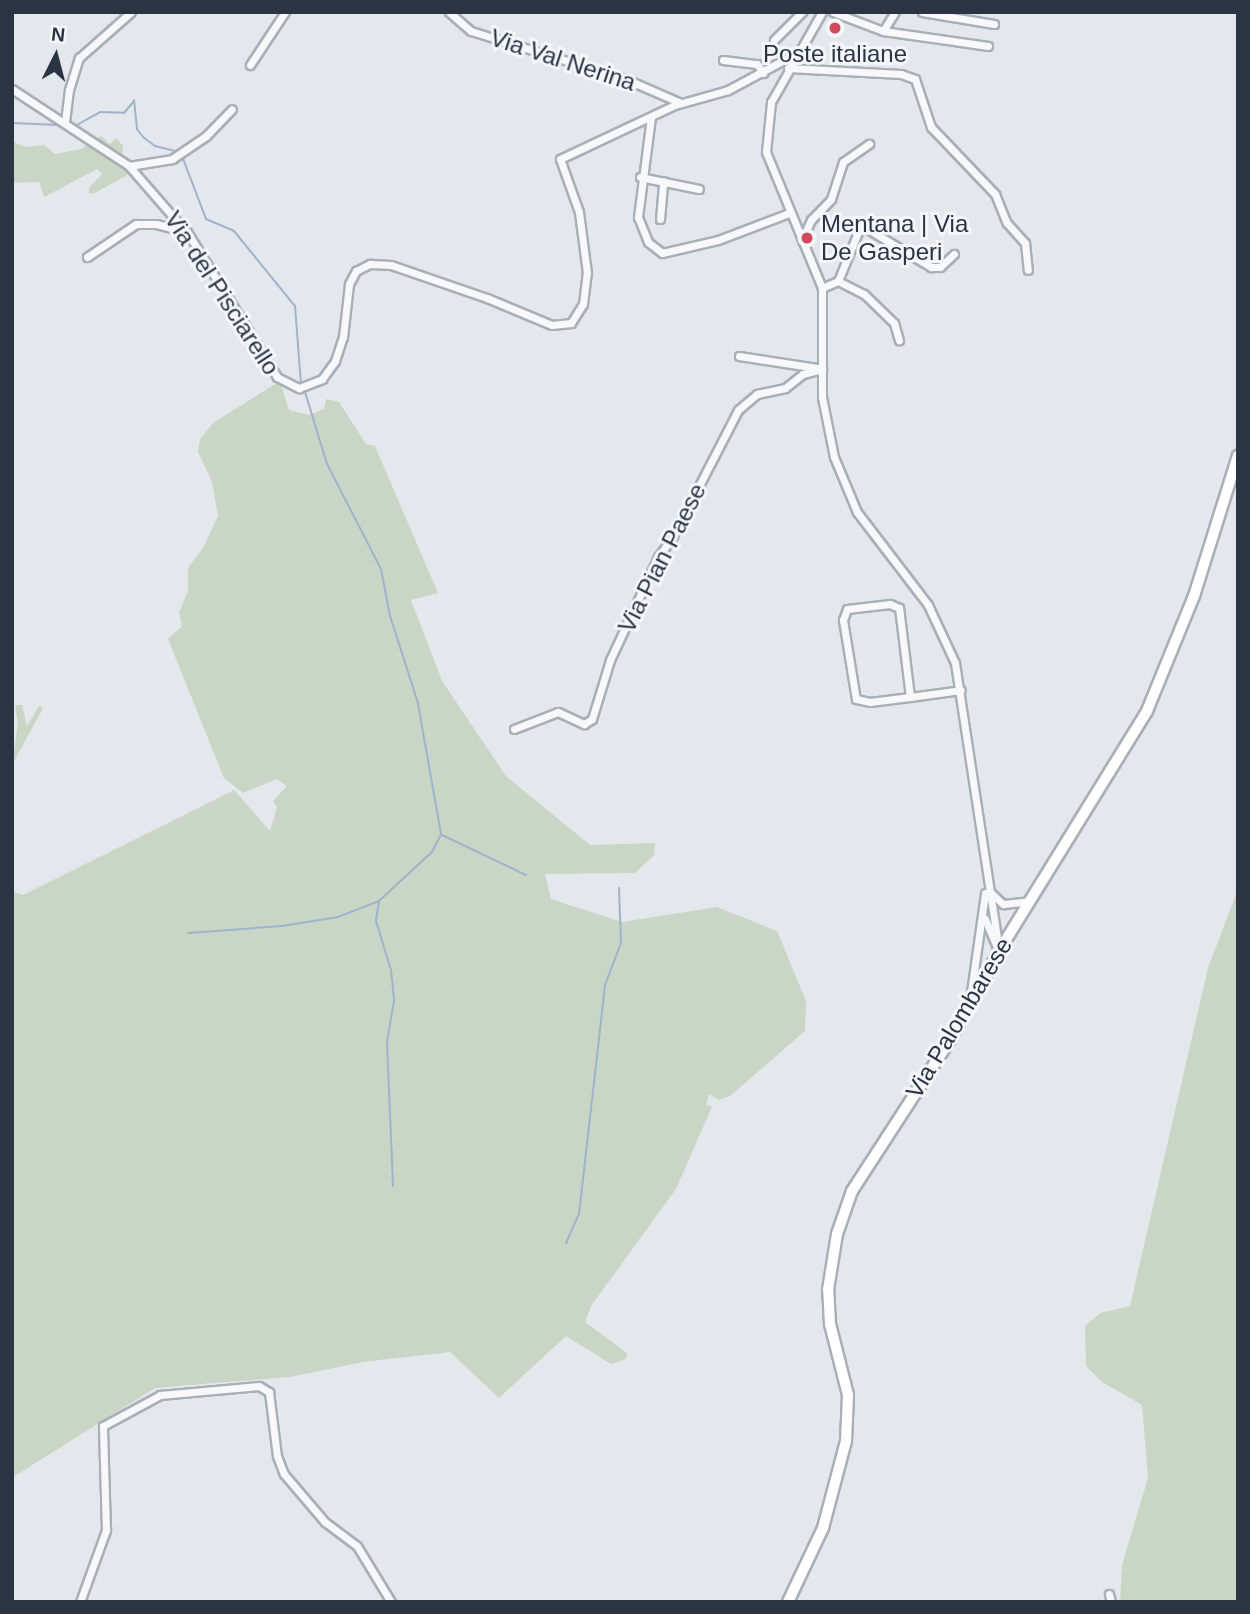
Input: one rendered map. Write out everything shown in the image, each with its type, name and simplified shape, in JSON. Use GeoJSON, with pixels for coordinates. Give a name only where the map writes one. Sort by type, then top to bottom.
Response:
{"type":"FeatureCollection","features":[{"type":"Feature","properties":{"kind":"main road","name":"Via Palombarese"},"geometry":{"type":"LineString","coordinates":[[789,1602],[821,1532],[848,1434],[848,1391],[828,1313],[829,1277],[838,1229],[864,1167],[969,1006],[999,950],[1154,697],[1194,596],[1238,456]]}},
{"type":"Feature","properties":{"kind":"street"},"geometry":{"type":"LineString","coordinates":[[65,122],[79,58],[131,12]]}},
{"type":"Feature","properties":{"kind":"street"},"geometry":{"type":"LineString","coordinates":[[250,65],[285,12]]}},
{"type":"Feature","properties":{"kind":"street","name":"Via Val Nerina"},"geometry":{"type":"LineString","coordinates":[[449,12],[475,33],[643,86],[681,103]]}},
{"type":"Feature","properties":{"kind":"street"},"geometry":{"type":"LineString","coordinates":[[774,40],[802,12]]}},
{"type":"Feature","properties":{"kind":"street"},"geometry":{"type":"LineString","coordinates":[[822,12],[795,54],[770,106],[765,140],[770,168],[822,288],[821,369],[826,426],[845,484],[865,524],[931,610],[951,652],[961,690],[986,886],[999,950]]}},
{"type":"Feature","properties":{"kind":"street"},"geometry":{"type":"LineString","coordinates":[[833,12],[883,31],[988,46]]}},
{"type":"Feature","properties":{"kind":"street"},"geometry":{"type":"LineString","coordinates":[[883,31],[895,12]]}},
{"type":"Feature","properties":{"kind":"street"},"geometry":{"type":"LineString","coordinates":[[922,12],[994,24]]}},
{"type":"Feature","properties":{"kind":"street","name":"Via del Pisciarello"},"geometry":{"type":"LineString","coordinates":[[12,89],[129,166],[187,232],[277,377],[287,386],[304,387],[322,379],[335,361],[343,337],[349,284],[356,271],[370,264],[394,266],[487,298],[552,325],[571,323],[583,304],[587,272],[579,208],[559,161],[681,103],[715,95],[763,74],[795,54]]}},
{"type":"Feature","properties":{"kind":"street"},"geometry":{"type":"LineString","coordinates":[[723,60],[757,64],[763,74]]}},
{"type":"Feature","properties":{"kind":"street"},"geometry":{"type":"LineString","coordinates":[[788,68],[898,74],[915,79],[931,127],[994,193],[1007,223],[1024,242],[1028,270]]}},
{"type":"Feature","properties":{"kind":"street"},"geometry":{"type":"LineString","coordinates":[[129,166],[172,159],[206,136],[232,109]]}},
{"type":"Feature","properties":{"kind":"street"},"geometry":{"type":"LineString","coordinates":[[651,117],[640,177],[639,225],[649,243],[665,254],[722,239],[789,212]]}},
{"type":"Feature","properties":{"kind":"street"},"geometry":{"type":"LineString","coordinates":[[802,241],[811,220],[831,199],[844,162],[869,144]]}},
{"type":"Feature","properties":{"kind":"street"},"geometry":{"type":"LineString","coordinates":[[640,177],[699,189]]}},
{"type":"Feature","properties":{"kind":"street"},"geometry":{"type":"LineString","coordinates":[[660,219],[663,181]]}},
{"type":"Feature","properties":{"kind":"street"},"geometry":{"type":"LineString","coordinates":[[87,257],[136,224],[156,223],[187,232]]}},
{"type":"Feature","properties":{"kind":"street"},"geometry":{"type":"LineString","coordinates":[[822,288],[838,281],[861,225],[931,267],[940,267],[954,254]]}},
{"type":"Feature","properties":{"kind":"street"},"geometry":{"type":"LineString","coordinates":[[838,281],[870,299],[894,323],[900,340]]}},
{"type":"Feature","properties":{"kind":"street"},"geometry":{"type":"LineString","coordinates":[[739,356],[821,369]]}},
{"type":"Feature","properties":{"kind":"street","name":"Via Pian Paese"},"geometry":{"type":"LineString","coordinates":[[514,729],[558,712],[582,723],[590,721],[610,660],[658,557],[672,538],[738,410],[757,394],[785,388],[803,374],[821,369]]}},
{"type":"Feature","properties":{"kind":"street"},"geometry":{"type":"LineString","coordinates":[[910,697],[899,608],[888,604],[848,610],[843,620],[854,697],[865,702],[910,697],[961,690]]}},
{"type":"Feature","properties":{"kind":"street"},"geometry":{"type":"LineString","coordinates":[[986,886],[1003,904],[1030,901]]}},
{"type":"Feature","properties":{"kind":"street"},"geometry":{"type":"LineString","coordinates":[[969,1006],[986,886]]}},
{"type":"Feature","properties":{"kind":"street"},"geometry":{"type":"LineString","coordinates":[[984,908],[989,934],[999,950]]}},
{"type":"Feature","properties":{"kind":"street"},"geometry":{"type":"LineString","coordinates":[[80,1602],[106,1530],[100,1436],[103,1426],[165,1394],[259,1386],[269,1392],[276,1451],[284,1474],[325,1522],[357,1546],[391,1602]]}},
{"type":"Feature","properties":{"kind":"green space"},"geometry":{"type":"Polygon","coordinates":[[[101,136],[110,144],[116,138],[123,146],[122,165],[129,174],[95,193],[89,194],[89,188],[102,174],[97,169],[44,197],[39,182],[12,183],[12,141],[25,147],[44,145],[55,154],[81,149],[101,136]]]}},
{"type":"Feature","properties":{"kind":"green space"},"geometry":{"type":"Polygon","coordinates":[[[280,381],[289,410],[309,415],[324,409],[326,399],[339,402],[366,444],[375,446],[438,593],[411,600],[442,681],[506,776],[590,845],[655,843],[654,855],[635,873],[545,874],[551,899],[622,922],[717,907],[777,931],[806,1001],[805,1031],[730,1096],[719,1100],[709,1094],[706,1105],[712,1107],[676,1189],[591,1306],[585,1322],[627,1353],[626,1359],[611,1364],[566,1336],[499,1398],[450,1352],[363,1362],[290,1377],[155,1388],[13,1477],[12,891],[23,895],[234,790],[270,831],[277,807],[273,801],[287,786],[276,779],[243,793],[224,778],[168,639],[182,626],[179,612],[188,591],[188,568],[204,546],[218,516],[212,482],[198,452],[200,439],[213,423],[280,381]]]}},
{"type":"Feature","properties":{"kind":"green space"},"geometry":{"type":"Polygon","coordinates":[[[15,705],[22,705],[27,726],[39,706],[43,708],[12,765],[18,723],[15,705]]]}},
{"type":"Feature","properties":{"kind":"green space"},"geometry":{"type":"Polygon","coordinates":[[[1238,889],[1238,1602],[1120,1602],[1122,1565],[1148,1478],[1142,1405],[1102,1382],[1086,1366],[1085,1326],[1100,1313],[1130,1306],[1208,968],[1238,889]]]}},
{"type":"Feature","properties":{"kind":"waterway"},"geometry":{"type":"LineString","coordinates":[[134,100],[137,129],[143,137],[155,146],[179,152]]}},
{"type":"Feature","properties":{"kind":"waterway"},"geometry":{"type":"LineString","coordinates":[[75,126],[100,112],[124,113],[134,101]]}},
{"type":"Feature","properties":{"kind":"waterway"},"geometry":{"type":"LineString","coordinates":[[12,123],[59,125]]}},
{"type":"Feature","properties":{"kind":"waterway"},"geometry":{"type":"LineString","coordinates":[[182,156],[206,219],[234,231],[295,306],[301,384]]}},
{"type":"Feature","properties":{"kind":"waterway"},"geometry":{"type":"LineString","coordinates":[[188,933],[282,926],[338,917],[379,901],[432,852],[441,834],[418,703],[390,616],[381,569],[327,464],[304,389]]}},
{"type":"Feature","properties":{"kind":"waterway"},"geometry":{"type":"LineString","coordinates":[[442,835],[526,875]]}},
{"type":"Feature","properties":{"kind":"waterway"},"geometry":{"type":"LineString","coordinates":[[566,1243],[579,1214],[605,985],[621,943],[619,888]]}},
{"type":"Feature","properties":{"kind":"waterway"},"geometry":{"type":"LineString","coordinates":[[379,901],[376,921],[391,970],[394,1001],[387,1042],[393,1186]]}},
{"type":"Feature","properties":{"kind":"place","name":"Poste italiane"},"geometry":{"type":"Point","coordinates":[835,28]}},
{"type":"Feature","properties":{"kind":"place","name":"Mentana | Via De Gasperi"},"geometry":{"type":"Point","coordinates":[807,238]}}]}
